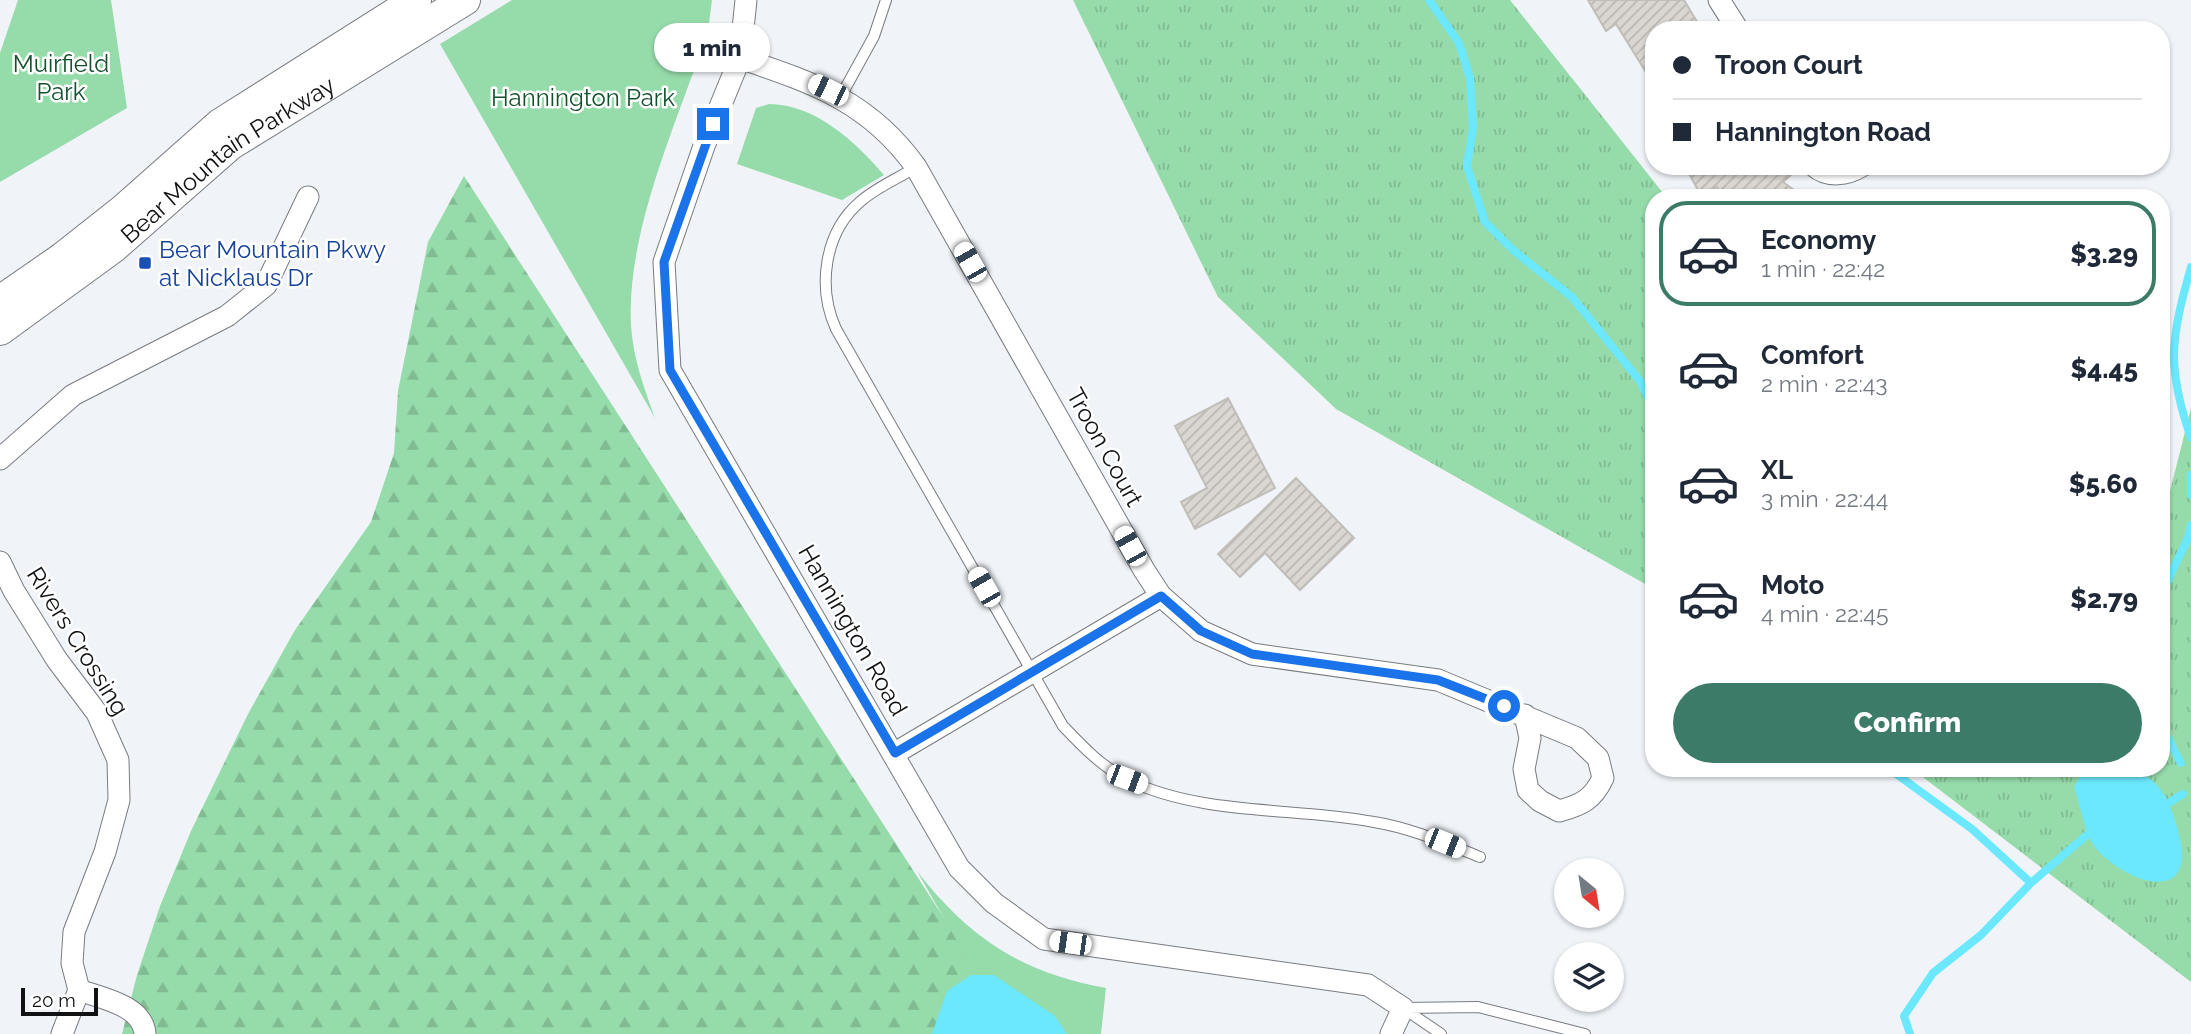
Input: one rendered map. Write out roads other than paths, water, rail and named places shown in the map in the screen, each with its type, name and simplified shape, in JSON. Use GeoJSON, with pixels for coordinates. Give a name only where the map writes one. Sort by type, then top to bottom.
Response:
{"type":"FeatureCollection","features":[{"type":"Feature","properties":{"kind":"street","name":"Bear Mountain Parkway"},"geometry":{"type":"LineString","coordinates":[[0,301],[62,258],[124,209],[220,124],[416,0]]}},
{"type":"Feature","properties":{"kind":"street","name":"Bear Mountain Parkway"},"geometry":{"type":"LineString","coordinates":[[0,330],[114,247],[230,145],[465,0]]}},
{"type":"Feature","properties":{"kind":"street","name":"Hannington Road"},"geometry":{"type":"LineString","coordinates":[[746,0],[740,58],[704,146],[664,262],[670,370],[895,753],[959,868],[994,903],[1044,939],[1368,985],[1402,1008]]}},
{"type":"Feature","properties":{"kind":"street"},"geometry":{"type":"LineString","coordinates":[[1719,0],[1732,21]]}},
{"type":"Feature","properties":{"kind":"street","name":"Troon Court"},"geometry":{"type":"LineString","coordinates":[[740,58],[814,83],[841,96],[870,116],[898,142],[916,167],[1161,596],[1201,631],[1252,654],[1438,680],[1525,715],[1577,737],[1598,758],[1604,778],[1596,794],[1580,805],[1559,811],[1540,801],[1528,790],[1524,769],[1530,738],[1525,715]]}},
{"type":"Feature","properties":{"kind":"street"},"geometry":{"type":"LineString","coordinates":[[0,459],[73,395],[227,316],[266,285],[308,197]]}},
{"type":"Feature","properties":{"kind":"street","name":"Rivers Crossing"},"geometry":{"type":"LineString","coordinates":[[0,562],[7,595],[97,713],[118,760],[118,800],[105,852],[74,932],[72,963],[79,990]]}},
{"type":"Feature","properties":{"kind":"street"},"geometry":{"type":"LineString","coordinates":[[895,753],[1161,596]]}},
{"type":"Feature","properties":{"kind":"street"},"geometry":{"type":"LineString","coordinates":[[62,1034],[79,990],[130,1008],[145,1029],[145,1034]]}},
{"type":"Feature","properties":{"kind":"street"},"geometry":{"type":"LineString","coordinates":[[1391,1034],[1402,1008]]}},
{"type":"Feature","properties":{"kind":"lane"},"geometry":{"type":"LineString","coordinates":[[841,96],[874,36],[886,0]]}},
{"type":"Feature","properties":{"kind":"lane"},"geometry":{"type":"LineString","coordinates":[[916,167],[862,200],[846,216],[828,260],[826,307],[836,329],[1063,726],[1089,754],[1127,779],[1163,793],[1206,802],[1375,822],[1427,835],[1480,857]]}},
{"type":"Feature","properties":{"kind":"lane"},"geometry":{"type":"LineString","coordinates":[[1402,1008],[1478,1007],[1585,1034]]}},
{"type":"Feature","properties":{"kind":"lane","name":"Hannington Road"},"geometry":{"type":"LineString","coordinates":[[1402,1008],[1441,1034]]}},
{"type":"Feature","properties":{"kind":"water"},"geometry":{"type":"Polygon","coordinates":[[[2079,777],[2147,777],[2156,784],[2164,795],[2178,830],[2182,857],[2178,872],[2169,880],[2144,880],[2105,857],[2090,839],[2074,787],[2079,777]]]}},
{"type":"Feature","properties":{"kind":"water"},"geometry":{"type":"Polygon","coordinates":[[[971,975],[994,975],[1055,1016],[1067,1034],[932,1034],[947,991],[971,975]]]}},
{"type":"Feature","properties":{"kind":"waterway"},"geometry":{"type":"LineString","coordinates":[[1429,0],[1459,43],[1470,78],[1473,128],[1467,166],[1485,222],[1513,250],[1572,297],[1640,381],[1645,391]]}},
{"type":"Feature","properties":{"kind":"waterway"},"geometry":{"type":"LineString","coordinates":[[2191,267],[2179,314],[2174,352],[2178,391],[2191,438]]}},
{"type":"Feature","properties":{"kind":"waterway"},"geometry":{"type":"LineString","coordinates":[[2191,475],[2191,495]]}},
{"type":"Feature","properties":{"kind":"waterway"},"geometry":{"type":"LineString","coordinates":[[2170,576],[2188,538],[2191,525]]}},
{"type":"Feature","properties":{"kind":"waterway"},"geometry":{"type":"LineString","coordinates":[[2170,742],[2181,763]]}},
{"type":"Feature","properties":{"kind":"waterway"},"geometry":{"type":"LineString","coordinates":[[1900,777],[1972,829],[2031,883]]}},
{"type":"Feature","properties":{"kind":"waterway"},"geometry":{"type":"LineString","coordinates":[[2170,802],[2183,794]]}},
{"type":"Feature","properties":{"kind":"waterway"},"geometry":{"type":"LineString","coordinates":[[1910,1034],[1904,1016],[1933,973],[1981,935],[2031,883],[2088,834]]}},
{"type":"Feature","properties":{"kind":"place","name":"Bear Mountain Pkwy at Nicklaus Dr"},"geometry":{"type":"Point","coordinates":[145,263]}},
{"type":"Feature","properties":{"kind":"park label","name":"Muirfield Park"},"geometry":{"type":"Point","coordinates":[61,77]}},
{"type":"Feature","properties":{"kind":"park label","name":"Hannington Park"},"geometry":{"type":"Point","coordinates":[583,97]}}]}
